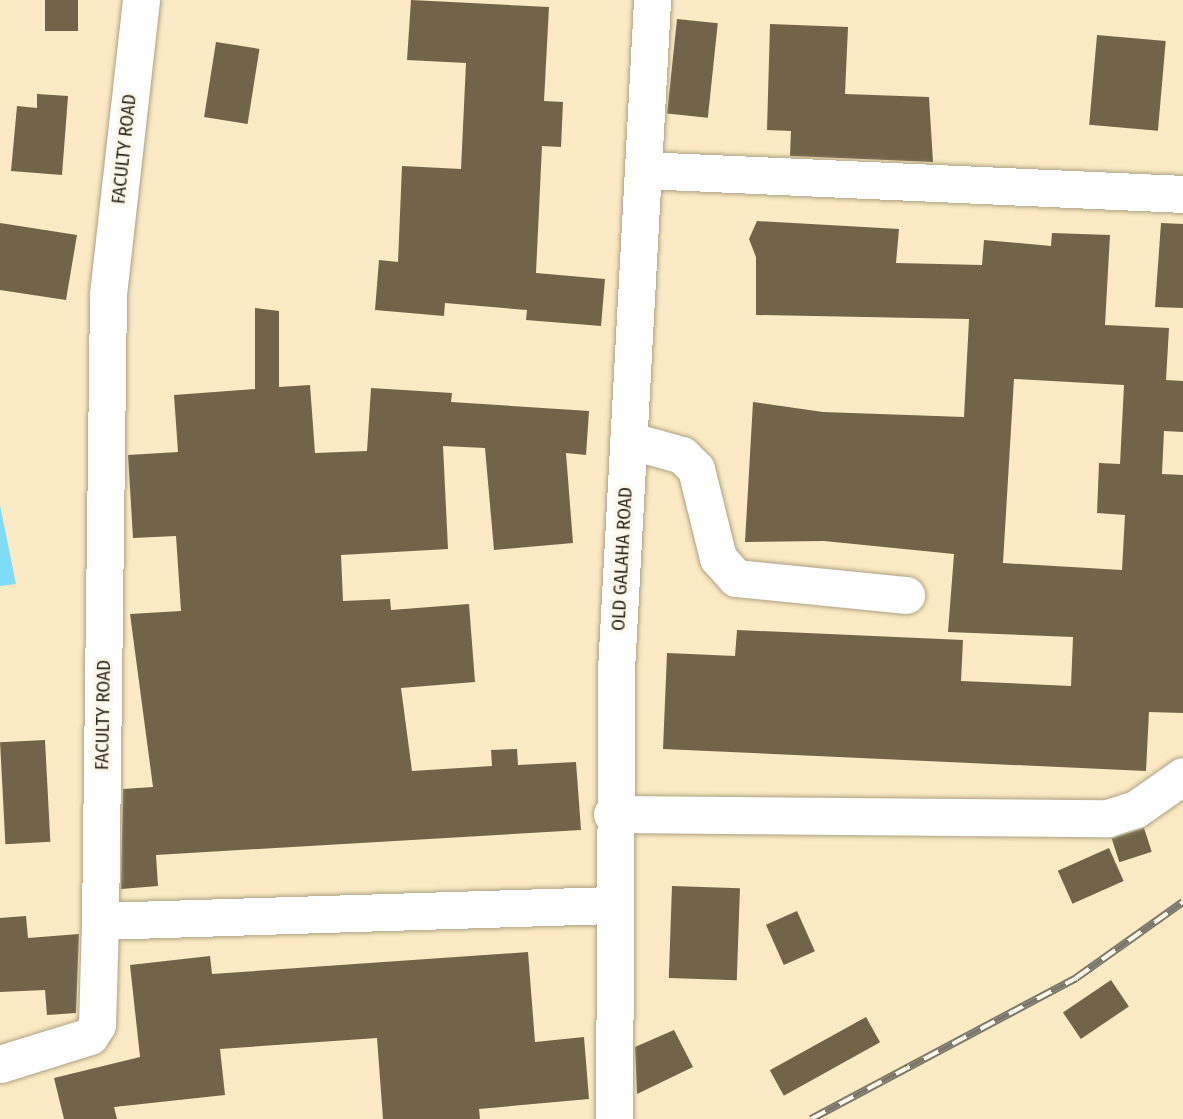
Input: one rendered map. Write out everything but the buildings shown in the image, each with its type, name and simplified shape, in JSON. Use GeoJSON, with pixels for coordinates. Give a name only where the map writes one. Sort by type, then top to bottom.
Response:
{"type":"FeatureCollection","features":[{"type":"Feature","properties":{"kind":"lane","name":"FACULTY ROAD"},"geometry":{"type":"LineString","coordinates":[[0,1064],[90,1036],[97,1025],[108,295],[141,0]]}},
{"type":"Feature","properties":{"kind":"lane","name":"OLD GALAHA ROAD"},"geometry":{"type":"LineString","coordinates":[[614,1119],[612,814],[628,440],[652,0]]}},
{"type":"Feature","properties":{"kind":"lane"},"geometry":{"type":"LineString","coordinates":[[643,170],[1183,194]]}},
{"type":"Feature","properties":{"kind":"lane"},"geometry":{"type":"LineString","coordinates":[[628,440],[682,455],[696,469],[718,558],[736,578],[906,595]]}},
{"type":"Feature","properties":{"kind":"lane"},"geometry":{"type":"LineString","coordinates":[[612,814],[1108,818],[1136,809],[1183,776]]}},
{"type":"Feature","properties":{"kind":"lane"},"geometry":{"type":"LineString","coordinates":[[100,921],[611,905]]}},
{"type":"Feature","properties":{"kind":"shaded area"},"geometry":{"type":"Polygon","coordinates":[[[0,0],[1183,0],[1183,1119],[0,1119],[0,0]]]}},
{"type":"Feature","properties":{"kind":"water"},"geometry":{"type":"Polygon","coordinates":[[[0,505],[16,584],[0,586],[0,505]]]}},
{"type":"Feature","properties":{"kind":"railway"},"geometry":{"type":"LineString","coordinates":[[811,1119],[1076,978],[1183,902]]}}]}
